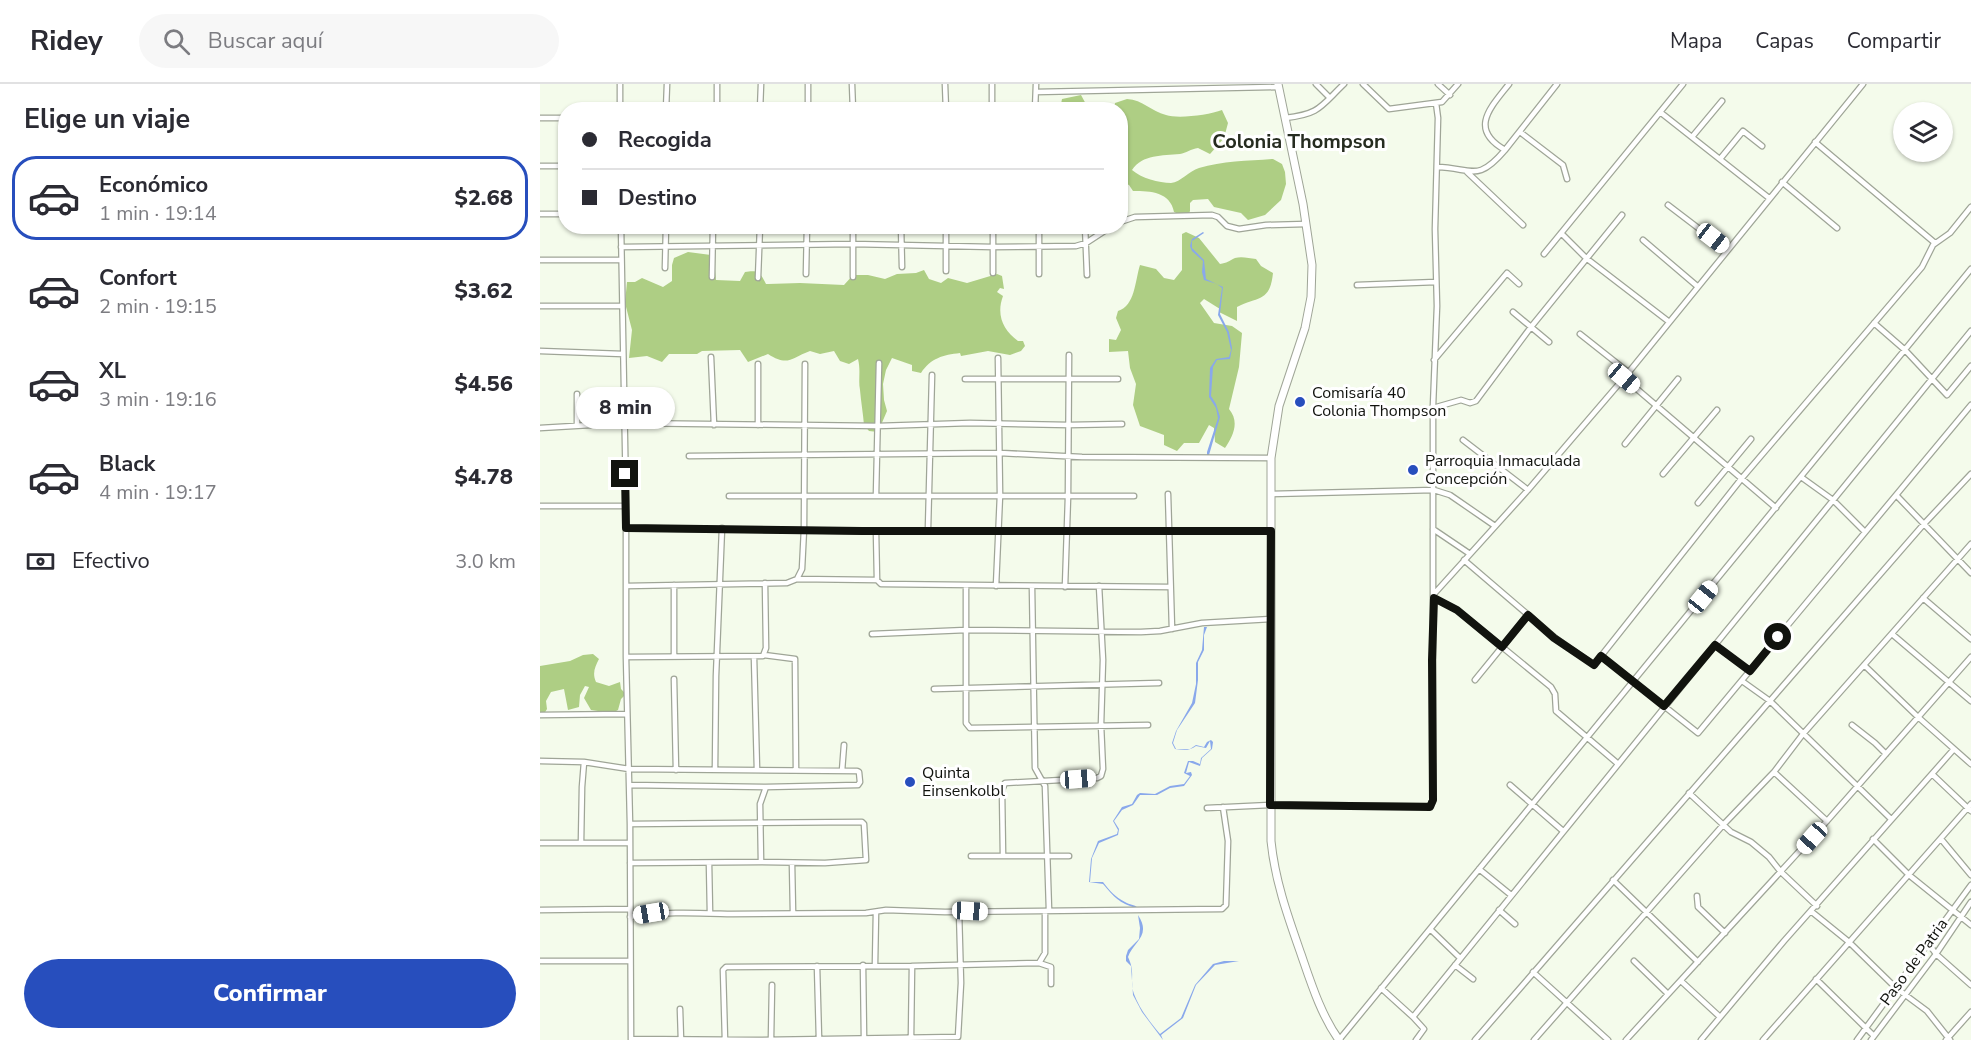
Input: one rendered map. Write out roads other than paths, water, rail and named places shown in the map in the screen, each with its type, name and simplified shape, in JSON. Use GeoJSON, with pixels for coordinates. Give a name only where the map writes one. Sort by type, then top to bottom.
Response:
{"type":"FeatureCollection","features":[{"type":"Feature","properties":{"kind":"main road"},"geometry":{"type":"LineString","coordinates":[[1278,86],[1296,171],[1312,265],[1311,297],[1305,328],[1279,405],[1271,458],[1270,841],[1280,892],[1315,994],[1339,1040]]}},
{"type":"Feature","properties":{"kind":"street"},"geometry":{"type":"LineString","coordinates":[[620,84],[620,102]]}},
{"type":"Feature","properties":{"kind":"street"},"geometry":{"type":"LineString","coordinates":[[666,102],[667,84]]}},
{"type":"Feature","properties":{"kind":"street"},"geometry":{"type":"LineString","coordinates":[[717,84],[717,102]]}},
{"type":"Feature","properties":{"kind":"street"},"geometry":{"type":"LineString","coordinates":[[760,84],[760,102]]}},
{"type":"Feature","properties":{"kind":"street"},"geometry":{"type":"LineString","coordinates":[[808,84],[808,102]]}},
{"type":"Feature","properties":{"kind":"street"},"geometry":{"type":"LineString","coordinates":[[852,84],[853,102]]}},
{"type":"Feature","properties":{"kind":"street"},"geometry":{"type":"LineString","coordinates":[[945,84],[946,102]]}},
{"type":"Feature","properties":{"kind":"street"},"geometry":{"type":"LineString","coordinates":[[992,84],[992,102]]}},
{"type":"Feature","properties":{"kind":"street"},"geometry":{"type":"LineString","coordinates":[[1035,102],[1036,84]]}},
{"type":"Feature","properties":{"kind":"street"},"geometry":{"type":"LineString","coordinates":[[1316,84],[1330,98]]}},
{"type":"Feature","properties":{"kind":"street"},"geometry":{"type":"LineString","coordinates":[[1285,118],[1307,116],[1316,111],[1344,84]]}},
{"type":"Feature","properties":{"kind":"street"},"geometry":{"type":"LineString","coordinates":[[1363,84],[1389,109],[1442,102],[1458,84]]}},
{"type":"Feature","properties":{"kind":"street"},"geometry":{"type":"LineString","coordinates":[[1438,84],[1450,95]]}},
{"type":"Feature","properties":{"kind":"street"},"geometry":{"type":"LineString","coordinates":[[1504,150],[1488,138],[1486,118],[1487,112],[1509,84]]}},
{"type":"Feature","properties":{"kind":"street"},"geometry":{"type":"LineString","coordinates":[[1437,167],[1467,172],[1485,170],[1520,132],[1557,84]]}},
{"type":"Feature","properties":{"kind":"street"},"geometry":{"type":"LineString","coordinates":[[1544,254],[1683,84]]}},
{"type":"Feature","properties":{"kind":"street"},"geometry":{"type":"LineString","coordinates":[[1434,596],[1624,378],[1668,321],[1863,84]]}},
{"type":"Feature","properties":{"kind":"street"},"geometry":{"type":"LineString","coordinates":[[1036,92],[1278,86]]}},
{"type":"Feature","properties":{"kind":"street"},"geometry":{"type":"LineString","coordinates":[[1692,137],[1722,101]]}},
{"type":"Feature","properties":{"kind":"street"},"geometry":{"type":"LineString","coordinates":[[1207,808],[1270,805],[1430,807],[1433,800],[1433,408],[1437,306],[1434,229],[1438,118],[1436,103]]}},
{"type":"Feature","properties":{"kind":"street"},"geometry":{"type":"LineString","coordinates":[[1660,112],[1770,198]]}},
{"type":"Feature","properties":{"kind":"street"},"geometry":{"type":"LineString","coordinates":[[540,118],[558,118]]}},
{"type":"Feature","properties":{"kind":"street"},"geometry":{"type":"LineString","coordinates":[[1720,159],[1743,131],[1762,146]]}},
{"type":"Feature","properties":{"kind":"street"},"geometry":{"type":"LineString","coordinates":[[1520,132],[1560,162],[1565,169],[1567,179]]}},
{"type":"Feature","properties":{"kind":"street"},"geometry":{"type":"LineString","coordinates":[[1815,142],[1935,243]]}},
{"type":"Feature","properties":{"kind":"street"},"geometry":{"type":"LineString","coordinates":[[540,166],[558,166]]}},
{"type":"Feature","properties":{"kind":"street"},"geometry":{"type":"LineString","coordinates":[[1467,172],[1523,225]]}},
{"type":"Feature","properties":{"kind":"street"},"geometry":{"type":"LineString","coordinates":[[1782,182],[1838,228]]}},
{"type":"Feature","properties":{"kind":"street"},"geometry":{"type":"LineString","coordinates":[[1668,205],[1727,250]]}},
{"type":"Feature","properties":{"kind":"street"},"geometry":{"type":"LineString","coordinates":[[1464,560],[1554,638],[1594,665],[1742,478],[1922,267],[1935,243],[1950,233],[1971,207]]}},
{"type":"Feature","properties":{"kind":"street"},"geometry":{"type":"LineString","coordinates":[[540,214],[558,214]]}},
{"type":"Feature","properties":{"kind":"street"},"geometry":{"type":"LineString","coordinates":[[1128,219],[1135,217],[1212,215],[1218,217],[1227,226],[1239,228],[1306,224]]}},
{"type":"Feature","properties":{"kind":"street"},"geometry":{"type":"LineString","coordinates":[[1433,408],[1461,400],[1470,403],[1476,401],[1531,327],[1622,215]]}},
{"type":"Feature","properties":{"kind":"street"},"geometry":{"type":"LineString","coordinates":[[1562,233],[1586,258],[1668,321]]}},
{"type":"Feature","properties":{"kind":"street"},"geometry":{"type":"LineString","coordinates":[[621,234],[631,1039],[958,1037],[959,911]]}},
{"type":"Feature","properties":{"kind":"street"},"geometry":{"type":"LineString","coordinates":[[665,268],[666,234]]}},
{"type":"Feature","properties":{"kind":"street"},"geometry":{"type":"LineString","coordinates":[[712,277],[713,234]]}},
{"type":"Feature","properties":{"kind":"street"},"geometry":{"type":"LineString","coordinates":[[759,234],[759,278]]}},
{"type":"Feature","properties":{"kind":"street"},"geometry":{"type":"LineString","coordinates":[[806,274],[807,234]]}},
{"type":"Feature","properties":{"kind":"street"},"geometry":{"type":"LineString","coordinates":[[853,234],[853,277]]}},
{"type":"Feature","properties":{"kind":"street"},"geometry":{"type":"LineString","coordinates":[[901,234],[902,267]]}},
{"type":"Feature","properties":{"kind":"street"},"geometry":{"type":"LineString","coordinates":[[946,234],[946,271]]}},
{"type":"Feature","properties":{"kind":"street"},"geometry":{"type":"LineString","coordinates":[[993,234],[993,273]]}},
{"type":"Feature","properties":{"kind":"street"},"geometry":{"type":"LineString","coordinates":[[1039,234],[1040,274]]}},
{"type":"Feature","properties":{"kind":"street"},"geometry":{"type":"LineString","coordinates":[[1085,234],[1087,275]]}},
{"type":"Feature","properties":{"kind":"street"},"geometry":{"type":"LineString","coordinates":[[621,247],[853,244],[1076,246],[1086,243],[1100,234]]}},
{"type":"Feature","properties":{"kind":"street"},"geometry":{"type":"LineString","coordinates":[[1643,240],[1697,286]]}},
{"type":"Feature","properties":{"kind":"street"},"geometry":{"type":"LineString","coordinates":[[540,260],[621,260]]}},
{"type":"Feature","properties":{"kind":"street"},"geometry":{"type":"LineString","coordinates":[[1339,1040],[1971,269]]}},
{"type":"Feature","properties":{"kind":"street"},"geometry":{"type":"LineString","coordinates":[[1434,360],[1507,273],[1519,284]]}},
{"type":"Feature","properties":{"kind":"street"},"geometry":{"type":"LineString","coordinates":[[1357,285],[1436,282]]}},
{"type":"Feature","properties":{"kind":"street"},"geometry":{"type":"LineString","coordinates":[[540,306],[622,306]]}},
{"type":"Feature","properties":{"kind":"street"},"geometry":{"type":"LineString","coordinates":[[1513,312],[1549,342]]}},
{"type":"Feature","properties":{"kind":"street"},"geometry":{"type":"LineString","coordinates":[[1874,323],[1905,350],[1947,395],[1971,366]]}},
{"type":"Feature","properties":{"kind":"street"},"geometry":{"type":"LineString","coordinates":[[1413,1017],[1617,763],[1934,379],[1971,331]]}},
{"type":"Feature","properties":{"kind":"street"},"geometry":{"type":"LineString","coordinates":[[1580,334],[1628,372]]}},
{"type":"Feature","properties":{"kind":"street"},"geometry":{"type":"LineString","coordinates":[[540,351],[623,354]]}},
{"type":"Feature","properties":{"kind":"street"},"geometry":{"type":"LineString","coordinates":[[1065,587],[1069,355]]}},
{"type":"Feature","properties":{"kind":"street"},"geometry":{"type":"LineString","coordinates":[[711,357],[714,425]]}},
{"type":"Feature","properties":{"kind":"street"},"geometry":{"type":"LineString","coordinates":[[996,586],[1000,495],[998,358]]}},
{"type":"Feature","properties":{"kind":"street"},"geometry":{"type":"LineString","coordinates":[[876,496],[879,363]]}},
{"type":"Feature","properties":{"kind":"street"},"geometry":{"type":"LineString","coordinates":[[758,364],[758,425]]}},
{"type":"Feature","properties":{"kind":"street"},"geometry":{"type":"LineString","coordinates":[[798,579],[802,569],[804,529],[805,364]]}},
{"type":"Feature","properties":{"kind":"street"},"geometry":{"type":"LineString","coordinates":[[928,529],[932,375]]}},
{"type":"Feature","properties":{"kind":"street"},"geometry":{"type":"LineString","coordinates":[[1624,378],[1776,508]]}},
{"type":"Feature","properties":{"kind":"street"},"geometry":{"type":"LineString","coordinates":[[965,379],[1118,379]]}},
{"type":"Feature","properties":{"kind":"street"},"geometry":{"type":"LineString","coordinates":[[1625,444],[1678,379]]}},
{"type":"Feature","properties":{"kind":"street"},"geometry":{"type":"LineString","coordinates":[[577,394],[577,425]]}},
{"type":"Feature","properties":{"kind":"street"},"geometry":{"type":"LineString","coordinates":[[1601,656],[1698,733],[1969,411],[1971,405]]}},
{"type":"Feature","properties":{"kind":"street"},"geometry":{"type":"LineString","coordinates":[[1663,474],[1717,410]]}},
{"type":"Feature","properties":{"kind":"street"},"geometry":{"type":"LineString","coordinates":[[540,428],[624,423],[878,426],[999,423],[1122,424]]}},
{"type":"Feature","properties":{"kind":"street"},"geometry":{"type":"LineString","coordinates":[[1698,503],[1751,439]]}},
{"type":"Feature","properties":{"kind":"street"},"geometry":{"type":"LineString","coordinates":[[1463,440],[1528,490]]}},
{"type":"Feature","properties":{"kind":"street"},"geometry":{"type":"LineString","coordinates":[[689,456],[1000,453],[1271,458]]}},
{"type":"Feature","properties":{"kind":"street"},"geometry":{"type":"LineString","coordinates":[[1475,1040],[1923,525],[1971,474]]}},
{"type":"Feature","properties":{"kind":"street"},"geometry":{"type":"LineString","coordinates":[[1801,477],[1833,500],[1865,532]]}},
{"type":"Feature","properties":{"kind":"street"},"geometry":{"type":"LineString","coordinates":[[1272,494],[1434,490],[1450,495],[1495,526]]}},
{"type":"Feature","properties":{"kind":"street"},"geometry":{"type":"LineString","coordinates":[[1168,494],[1167,531],[1172,629]]}},
{"type":"Feature","properties":{"kind":"street"},"geometry":{"type":"LineString","coordinates":[[729,496],[1134,496]]}},
{"type":"Feature","properties":{"kind":"street"},"geometry":{"type":"LineString","coordinates":[[1897,496],[1971,573]]}},
{"type":"Feature","properties":{"kind":"street"},"geometry":{"type":"LineString","coordinates":[[540,506],[626,506]]}},
{"type":"Feature","properties":{"kind":"street"},"geometry":{"type":"LineString","coordinates":[[626,528],[876,531],[928,529],[1271,531]]}},
{"type":"Feature","properties":{"kind":"street"},"geometry":{"type":"LineString","coordinates":[[715,770],[722,528]]}},
{"type":"Feature","properties":{"kind":"street"},"geometry":{"type":"LineString","coordinates":[[1433,530],[1470,554]]}},
{"type":"Feature","properties":{"kind":"street"},"geometry":{"type":"LineString","coordinates":[[876,531],[877,580],[880,585],[1170,587]]}},
{"type":"Feature","properties":{"kind":"street"},"geometry":{"type":"LineString","coordinates":[[1534,1040],[1724,824],[1774,772],[1803,734],[1971,544]]}},
{"type":"Feature","properties":{"kind":"street"},"geometry":{"type":"LineString","coordinates":[[626,586],[787,583],[798,579],[877,580]]}},
{"type":"Feature","properties":{"kind":"street"},"geometry":{"type":"LineString","coordinates":[[764,655],[765,583]]}},
{"type":"Feature","properties":{"kind":"street"},"geometry":{"type":"LineString","coordinates":[[674,585],[674,656]]}},
{"type":"Feature","properties":{"kind":"street"},"geometry":{"type":"LineString","coordinates":[[966,586],[966,723],[970,728],[1148,725]]}},
{"type":"Feature","properties":{"kind":"street"},"geometry":{"type":"LineString","coordinates":[[1030,782],[1035,768],[1032,586]]}},
{"type":"Feature","properties":{"kind":"street"},"geometry":{"type":"LineString","coordinates":[[1003,856],[1003,786],[1005,783],[1101,776],[1103,769],[1099,586]]}},
{"type":"Feature","properties":{"kind":"street"},"geometry":{"type":"LineString","coordinates":[[1434,596],[1457,610],[1551,687],[1555,694],[1556,711],[1617,763]]}},
{"type":"Feature","properties":{"kind":"street"},"geometry":{"type":"LineString","coordinates":[[1923,598],[1971,639]]}},
{"type":"Feature","properties":{"kind":"street"},"geometry":{"type":"LineString","coordinates":[[1475,680],[1528,615]]}},
{"type":"Feature","properties":{"kind":"street"},"geometry":{"type":"LineString","coordinates":[[872,634],[966,630],[1141,632],[1202,623],[1271,619]]}},
{"type":"Feature","properties":{"kind":"street"},"geometry":{"type":"LineString","coordinates":[[1892,634],[1971,701]]}},
{"type":"Feature","properties":{"kind":"street"},"geometry":{"type":"LineString","coordinates":[[1715,645],[1750,671]]}},
{"type":"Feature","properties":{"kind":"street"},"geometry":{"type":"LineString","coordinates":[[626,657],[754,657],[764,655],[795,659],[796,770]]}},
{"type":"Feature","properties":{"kind":"street"},"geometry":{"type":"LineString","coordinates":[[754,657],[757,770]]}},
{"type":"Feature","properties":{"kind":"street"},"geometry":{"type":"LineString","coordinates":[[1630,1039],[1971,657]]}},
{"type":"Feature","properties":{"kind":"street"},"geometry":{"type":"LineString","coordinates":[[1864,666],[1971,764]]}},
{"type":"Feature","properties":{"kind":"street"},"geometry":{"type":"LineString","coordinates":[[674,679],[676,770]]}},
{"type":"Feature","properties":{"kind":"street"},"geometry":{"type":"LineString","coordinates":[[1742,681],[1770,701],[1891,819]]}},
{"type":"Feature","properties":{"kind":"street"},"geometry":{"type":"LineString","coordinates":[[934,689],[1159,683]]}},
{"type":"Feature","properties":{"kind":"street"},"geometry":{"type":"LineString","coordinates":[[540,715],[627,714]]}},
{"type":"Feature","properties":{"kind":"street"},"geometry":{"type":"LineString","coordinates":[[1852,725],[1886,754]]}},
{"type":"Feature","properties":{"kind":"street"},"geometry":{"type":"LineString","coordinates":[[843,771],[844,745]]}},
{"type":"Feature","properties":{"kind":"street"},"geometry":{"type":"LineString","coordinates":[[1701,1040],[1873,839],[1954,749]]}},
{"type":"Feature","properties":{"kind":"street"},"geometry":{"type":"LineString","coordinates":[[540,761],[584,762],[629,769],[858,771],[859,784],[766,787],[629,785]]}},
{"type":"Feature","properties":{"kind":"street"},"geometry":{"type":"LineString","coordinates":[[581,843],[584,762]]}},
{"type":"Feature","properties":{"kind":"street"},"geometry":{"type":"LineString","coordinates":[[1035,768],[1045,786],[1046,953],[1039,963]]}},
{"type":"Feature","properties":{"kind":"street"},"geometry":{"type":"LineString","coordinates":[[1774,772],[1827,821]]}},
{"type":"Feature","properties":{"kind":"street"},"geometry":{"type":"LineString","coordinates":[[1763,1040],[1970,808],[1932,774]]}},
{"type":"Feature","properties":{"kind":"street"},"geometry":{"type":"LineString","coordinates":[[1510,785],[1563,831]]}},
{"type":"Feature","properties":{"kind":"street"},"geometry":{"type":"LineString","coordinates":[[761,861],[760,800],[766,787]]}},
{"type":"Feature","properties":{"kind":"street"},"geometry":{"type":"LineString","coordinates":[[1689,794],[1731,832],[1752,842],[1817,906]]}},
{"type":"Feature","properties":{"kind":"street"},"geometry":{"type":"LineString","coordinates":[[630,917],[651,913],[1222,909],[1226,906],[1227,841],[1223,807]]}},
{"type":"Feature","properties":{"kind":"street"},"geometry":{"type":"LineString","coordinates":[[630,824],[864,823],[864,862],[630,862]]}},
{"type":"Feature","properties":{"kind":"street"},"geometry":{"type":"LineString","coordinates":[[1873,839],[1909,875],[1971,926]]}},
{"type":"Feature","properties":{"kind":"street"},"geometry":{"type":"LineString","coordinates":[[1941,839],[1971,875]]}},
{"type":"Feature","properties":{"kind":"street"},"geometry":{"type":"LineString","coordinates":[[540,843],[629,843]]}},
{"type":"Feature","properties":{"kind":"street"},"geometry":{"type":"LineString","coordinates":[[971,856],[1069,856]]}},
{"type":"Feature","properties":{"kind":"street"},"geometry":{"type":"LineString","coordinates":[[792,862],[793,913]]}},
{"type":"Feature","properties":{"kind":"street"},"geometry":{"type":"LineString","coordinates":[[709,863],[710,913]]}},
{"type":"Feature","properties":{"kind":"street"},"geometry":{"type":"LineString","coordinates":[[1479,869],[1511,895]]}},
{"type":"Feature","properties":{"kind":"street"},"geometry":{"type":"LineString","coordinates":[[1613,880],[1698,962]]}},
{"type":"Feature","properties":{"kind":"street","name":"Paso de Patria"},"geometry":{"type":"LineString","coordinates":[[1857,1040],[1971,885]]}},
{"type":"Feature","properties":{"kind":"street"},"geometry":{"type":"LineString","coordinates":[[1697,896],[1698,907],[1725,933]]}},
{"type":"Feature","properties":{"kind":"street","name":"Paso de Patria"},"geometry":{"type":"LineString","coordinates":[[1873,1038],[1936,954],[1971,902]]}},
{"type":"Feature","properties":{"kind":"street"},"geometry":{"type":"LineString","coordinates":[[540,910],[630,909]]}},
{"type":"Feature","properties":{"kind":"street"},"geometry":{"type":"LineString","coordinates":[[1499,910],[1515,924]]}},
{"type":"Feature","properties":{"kind":"street"},"geometry":{"type":"LineString","coordinates":[[875,965],[876,912]]}},
{"type":"Feature","properties":{"kind":"street"},"geometry":{"type":"LineString","coordinates":[[1812,912],[1849,942],[1896,988],[1927,1011],[1948,1039],[1971,1012]]}},
{"type":"Feature","properties":{"kind":"street"},"geometry":{"type":"LineString","coordinates":[[1430,929],[1460,958]]}},
{"type":"Feature","properties":{"kind":"street"},"geometry":{"type":"LineString","coordinates":[[1928,943],[1936,954],[1971,985]]}},
{"type":"Feature","properties":{"kind":"street"},"geometry":{"type":"LineString","coordinates":[[540,961],[630,961]]}},
{"type":"Feature","properties":{"kind":"street"},"geometry":{"type":"LineString","coordinates":[[1634,961],[1668,994]]}},
{"type":"Feature","properties":{"kind":"street"},"geometry":{"type":"LineString","coordinates":[[725,1040],[724,968],[1039,963],[1051,967],[1052,984]]}},
{"type":"Feature","properties":{"kind":"street"},"geometry":{"type":"LineString","coordinates":[[863,965],[864,1038]]}},
{"type":"Feature","properties":{"kind":"street"},"geometry":{"type":"LineString","coordinates":[[1455,965],[1473,980]]}},
{"type":"Feature","properties":{"kind":"street"},"geometry":{"type":"LineString","coordinates":[[817,966],[819,1039]]}},
{"type":"Feature","properties":{"kind":"street"},"geometry":{"type":"LineString","coordinates":[[911,1038],[912,966]]}},
{"type":"Feature","properties":{"kind":"street"},"geometry":{"type":"LineString","coordinates":[[1533,972],[1608,1040]]}},
{"type":"Feature","properties":{"kind":"street"},"geometry":{"type":"LineString","coordinates":[[1816,979],[1873,1038]]}},
{"type":"Feature","properties":{"kind":"street"},"geometry":{"type":"LineString","coordinates":[[1681,981],[1720,1017]]}},
{"type":"Feature","properties":{"kind":"street"},"geometry":{"type":"LineString","coordinates":[[771,1039],[772,985]]}},
{"type":"Feature","properties":{"kind":"street"},"geometry":{"type":"LineString","coordinates":[[1381,988],[1424,1029],[1416,1040]]}},
{"type":"Feature","properties":{"kind":"street"},"geometry":{"type":"LineString","coordinates":[[680,1009],[681,1040]]}},
{"type":"Feature","properties":{"kind":"street"},"geometry":{"type":"LineString","coordinates":[[1863,1040],[1864,1031]]}},
{"type":"Feature","properties":{"kind":"water"},"geometry":{"type":"Polygon","coordinates":[[[1203,232],[1192,241],[1192,248],[1204,260],[1206,279],[1216,284],[1204,280],[1203,261],[1190,246],[1192,239],[1203,232]]]}},
{"type":"Feature","properties":{"kind":"water"},"geometry":{"type":"Polygon","coordinates":[[[1218,284],[1223,287],[1220,314],[1229,332],[1232,348],[1230,359],[1217,360],[1213,367],[1211,396],[1220,417],[1209,455],[1207,455],[1218,418],[1216,408],[1209,397],[1210,368],[1216,359],[1229,357],[1231,350],[1227,332],[1218,315],[1222,288],[1218,284]]]}},
{"type":"Feature","properties":{"kind":"water"},"geometry":{"type":"Polygon","coordinates":[[[1204,627],[1207,627],[1204,635],[1204,650],[1198,662],[1195,703],[1177,730],[1173,743],[1176,749],[1189,749],[1186,750],[1175,749],[1172,743],[1176,731],[1192,703],[1196,684],[1196,663],[1202,650],[1204,627]]]}},
{"type":"Feature","properties":{"kind":"water"},"geometry":{"type":"Polygon","coordinates":[[[1211,740],[1213,742],[1212,749],[1202,758],[1200,766],[1189,762],[1186,773],[1191,772],[1192,775],[1184,786],[1170,788],[1157,795],[1140,795],[1133,805],[1122,810],[1114,821],[1119,829],[1118,835],[1099,843],[1092,858],[1090,882],[1103,882],[1115,896],[1138,908],[1125,904],[1110,893],[1103,884],[1089,882],[1091,859],[1098,841],[1117,834],[1118,830],[1113,821],[1122,807],[1132,804],[1140,793],[1155,794],[1170,786],[1184,784],[1190,776],[1184,773],[1188,761],[1200,764],[1201,758],[1211,749],[1210,741],[1206,748],[1196,746],[1190,749],[1196,745],[1204,747],[1207,742],[1211,740]]]}},
{"type":"Feature","properties":{"kind":"water"},"geometry":{"type":"Polygon","coordinates":[[[1138,915],[1142,922],[1142,934],[1140,938],[1130,952],[1128,957],[1132,968],[1132,981],[1131,966],[1126,961],[1126,956],[1128,950],[1139,939],[1138,915]]]}},
{"type":"Feature","properties":{"kind":"water"},"geometry":{"type":"Polygon","coordinates":[[[1239,961],[1215,965],[1196,985],[1183,1018],[1161,1035],[1163,1040],[1142,1012],[1133,995],[1132,988],[1142,1010],[1160,1034],[1181,1018],[1195,985],[1213,964],[1239,961]]]}},
{"type":"Feature","properties":{"kind":"place","name":"Comisaría 40 Colonia Thompson"},"geometry":{"type":"Point","coordinates":[1300,402]}},
{"type":"Feature","properties":{"kind":"place","name":"Parroquia Inmaculada Concepción"},"geometry":{"type":"Point","coordinates":[1413,470]}},
{"type":"Feature","properties":{"kind":"place","name":"Quinta Einsenkolbl"},"geometry":{"type":"Point","coordinates":[910,782]}},
{"type":"Feature","properties":{"kind":"district","name":"Colonia Thompson"},"geometry":{"type":"Point","coordinates":[1299,141]}}]}
